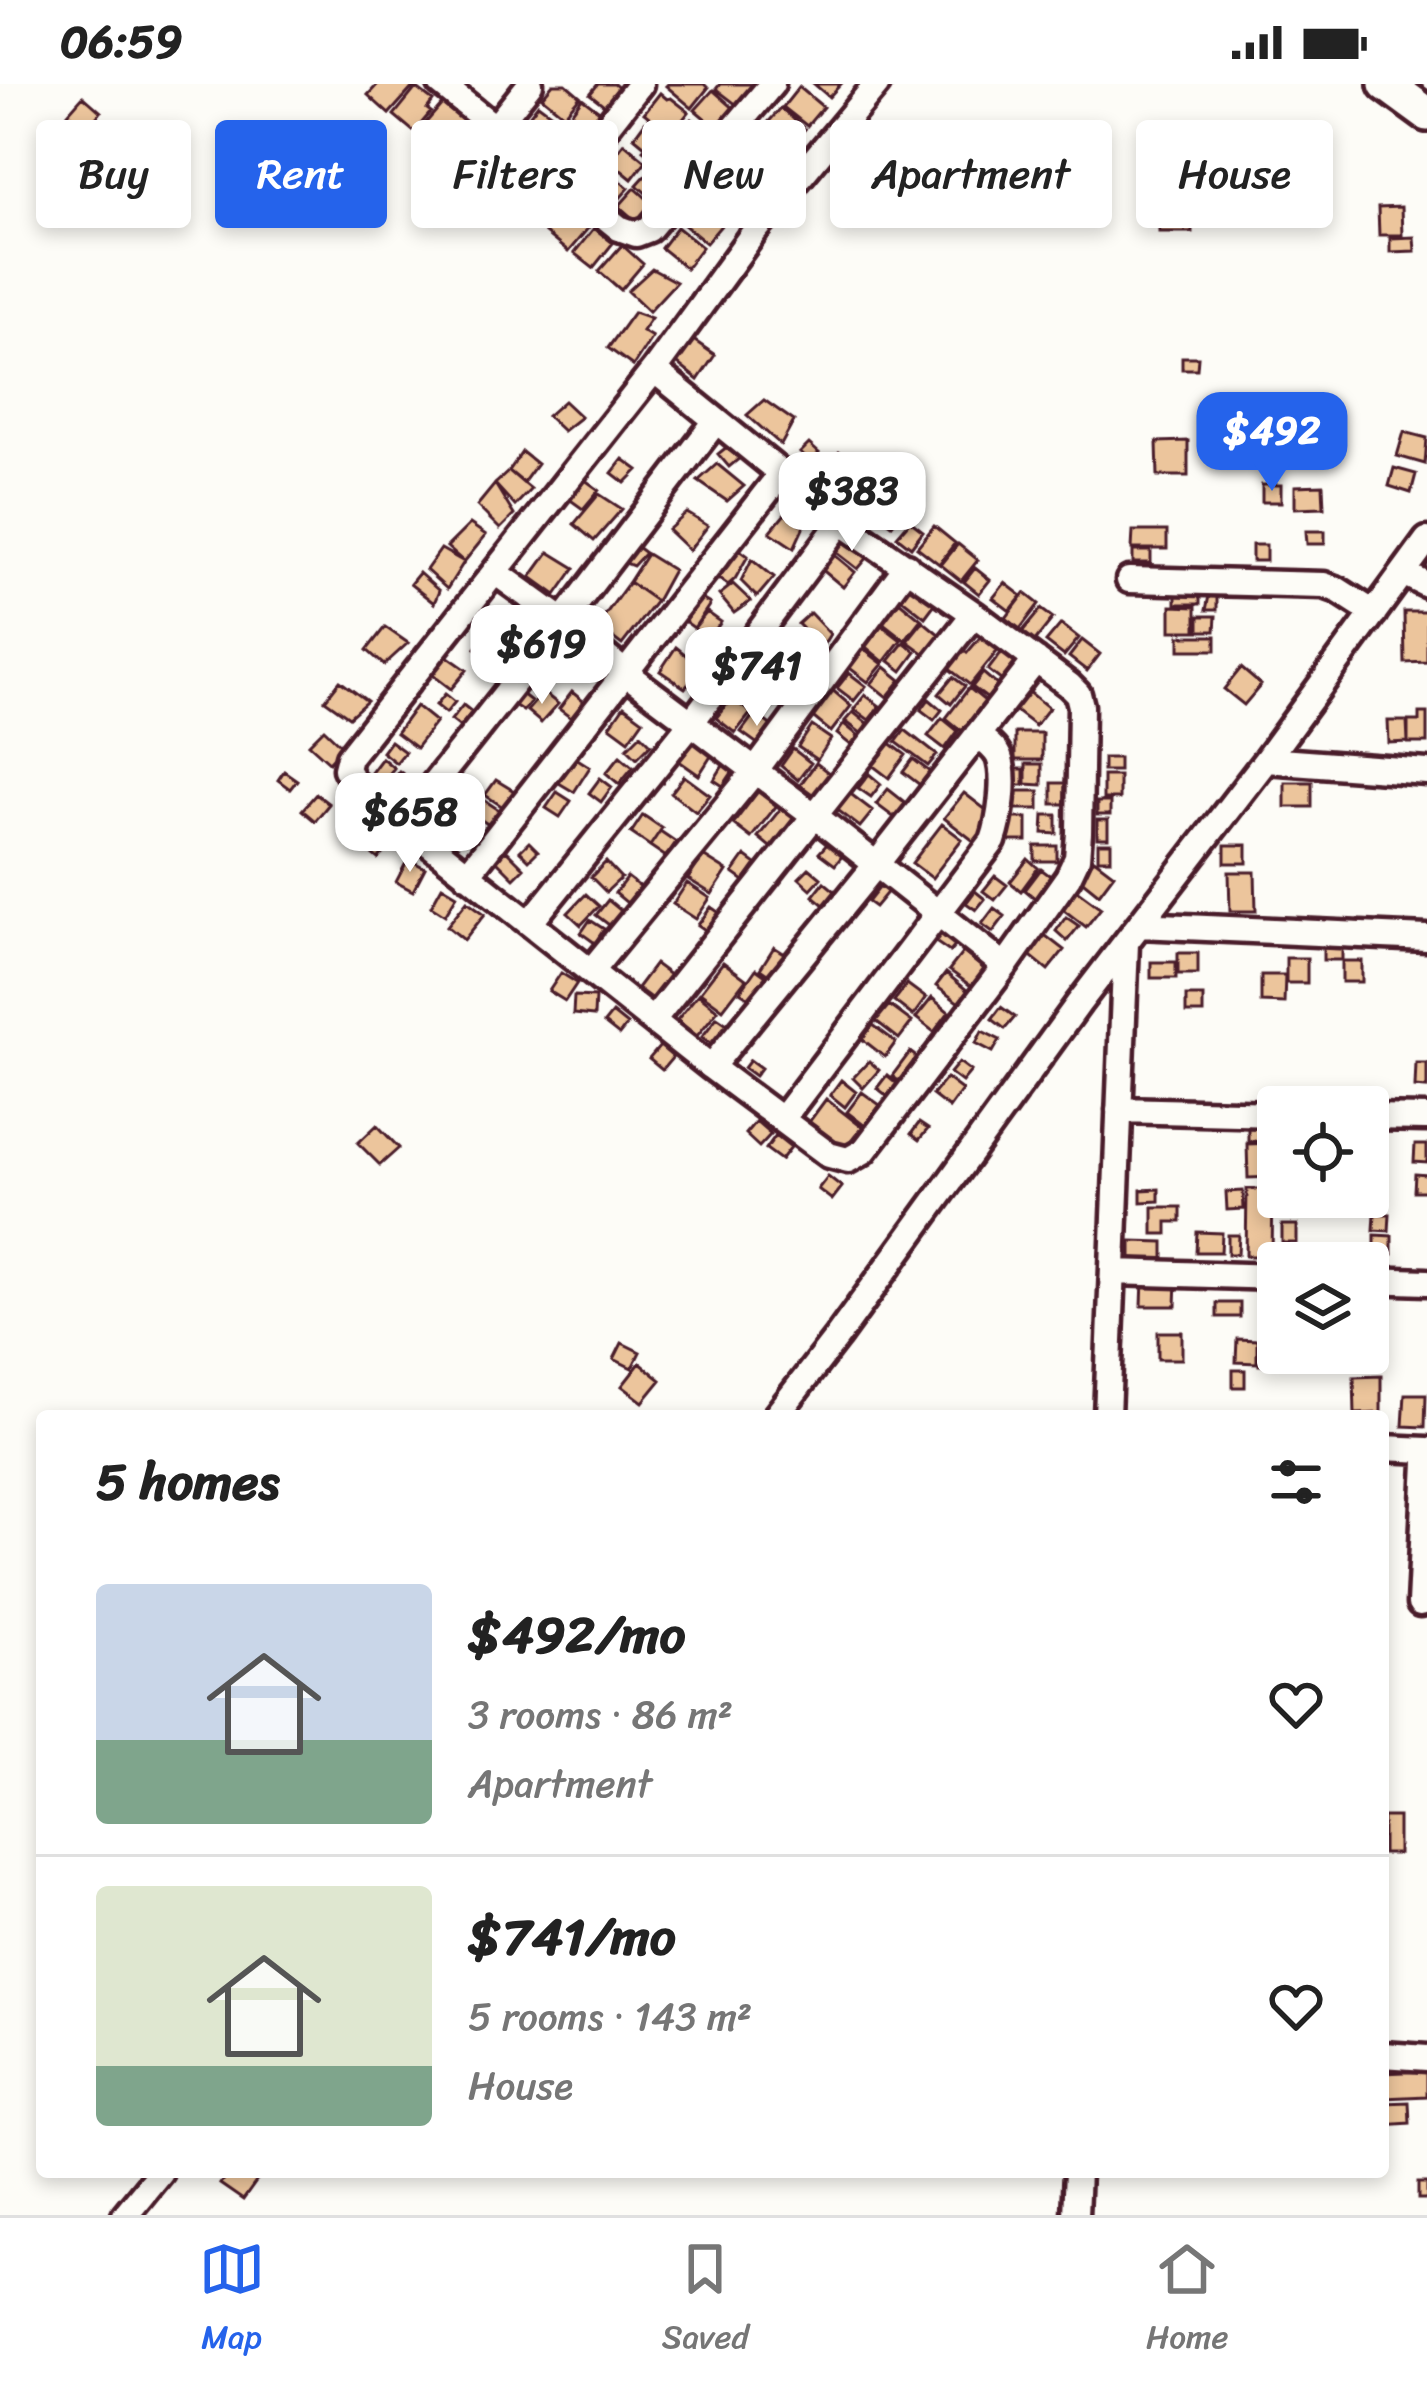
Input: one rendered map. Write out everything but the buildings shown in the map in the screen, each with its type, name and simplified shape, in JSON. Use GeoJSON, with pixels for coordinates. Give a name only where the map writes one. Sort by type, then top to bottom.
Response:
{"type":"FeatureCollection","features":[{"type":"Feature","properties":{"kind":"main road"},"geometry":{"type":"LineString","coordinates":[[1386,84],[1427,114]]}},
{"type":"Feature","properties":{"kind":"street"},"geometry":{"type":"LineString","coordinates":[[441,84],[483,120]]}},
{"type":"Feature","properties":{"kind":"street"},"geometry":{"type":"LineString","coordinates":[[501,120],[530,84]]}},
{"type":"Feature","properties":{"kind":"street"},"geometry":{"type":"LineString","coordinates":[[612,120],[640,84]]}},
{"type":"Feature","properties":{"kind":"street"},"geometry":{"type":"LineString","coordinates":[[618,227],[642,234],[772,84]]}},
{"type":"Feature","properties":{"kind":"street"},"geometry":{"type":"LineString","coordinates":[[654,370],[841,522],[974,614],[1078,694],[1076,858],[1068,877],[856,1158],[839,1160],[829,1155],[711,1067],[356,785],[348,777],[346,764],[654,370],[755,231],[877,84]]}},
{"type":"Feature","properties":{"kind":"street"},"geometry":{"type":"LineString","coordinates":[[403,823],[716,421]]}},
{"type":"Feature","properties":{"kind":"street"},"geometry":{"type":"LineString","coordinates":[[467,875],[781,474]]}},
{"type":"Feature","properties":{"kind":"street"},"geometry":{"type":"LineString","coordinates":[[530,922],[692,723],[841,522]]}},
{"type":"Feature","properties":{"kind":"street"},"geometry":{"type":"LineString","coordinates":[[780,1410],[1078,1003],[1266,760],[1355,601],[1403,573],[1427,540]]}},
{"type":"Feature","properties":{"kind":"street"},"geometry":{"type":"LineString","coordinates":[[591,971],[755,771],[907,566]]}},
{"type":"Feature","properties":{"kind":"street"},"geometry":{"type":"LineString","coordinates":[[495,572],[1005,966]]}},
{"type":"Feature","properties":{"kind":"street"},"geometry":{"type":"LineString","coordinates":[[1403,573],[1427,585]]}},
{"type":"Feature","properties":{"kind":"street"},"geometry":{"type":"LineString","coordinates":[[1129,580],[1310,584],[1355,601]]}},
{"type":"Feature","properties":{"kind":"street"},"geometry":{"type":"LineString","coordinates":[[653,1021],[974,614]]}},
{"type":"Feature","properties":{"kind":"street"},"geometry":{"type":"LineString","coordinates":[[711,1067],[1036,660]]}},
{"type":"Feature","properties":{"kind":"street"},"geometry":{"type":"LineString","coordinates":[[782,1119],[993,841],[999,825],[1000,763],[995,750],[977,735]]}},
{"type":"Feature","properties":{"kind":"street"},"geometry":{"type":"LineString","coordinates":[[1266,760],[1427,772]]}},
{"type":"Feature","properties":{"kind":"street"},"geometry":{"type":"LineString","coordinates":[[1132,934],[1427,938]]}},
{"type":"Feature","properties":{"kind":"street"},"geometry":{"type":"LineString","coordinates":[[1107,1410],[1119,1110],[1132,934]]}},
{"type":"Feature","properties":{"kind":"street"},"geometry":{"type":"LineString","coordinates":[[1119,1110],[1257,1113]]}},
{"type":"Feature","properties":{"kind":"street"},"geometry":{"type":"LineString","coordinates":[[1389,1117],[1427,1118]]}},
{"type":"Feature","properties":{"kind":"street"},"geometry":{"type":"LineString","coordinates":[[1113,1272],[1257,1276]]}},
{"type":"Feature","properties":{"kind":"street"},"geometry":{"type":"LineString","coordinates":[[1389,1281],[1427,1282]]}},
{"type":"Feature","properties":{"kind":"street"},"geometry":{"type":"LineString","coordinates":[[1389,1448],[1427,1450]]}},
{"type":"Feature","properties":{"kind":"street"},"geometry":{"type":"LineString","coordinates":[[1420,1604],[1427,1462]]}},
{"type":"Feature","properties":{"kind":"street"},"geometry":{"type":"LineString","coordinates":[[1389,2056],[1427,2058]]}},
{"type":"Feature","properties":{"kind":"street"},"geometry":{"type":"LineString","coordinates":[[124,2215],[155,2178]]}},
{"type":"Feature","properties":{"kind":"street"},"geometry":{"type":"LineString","coordinates":[[1075,2215],[1077,2178]]}}]}
